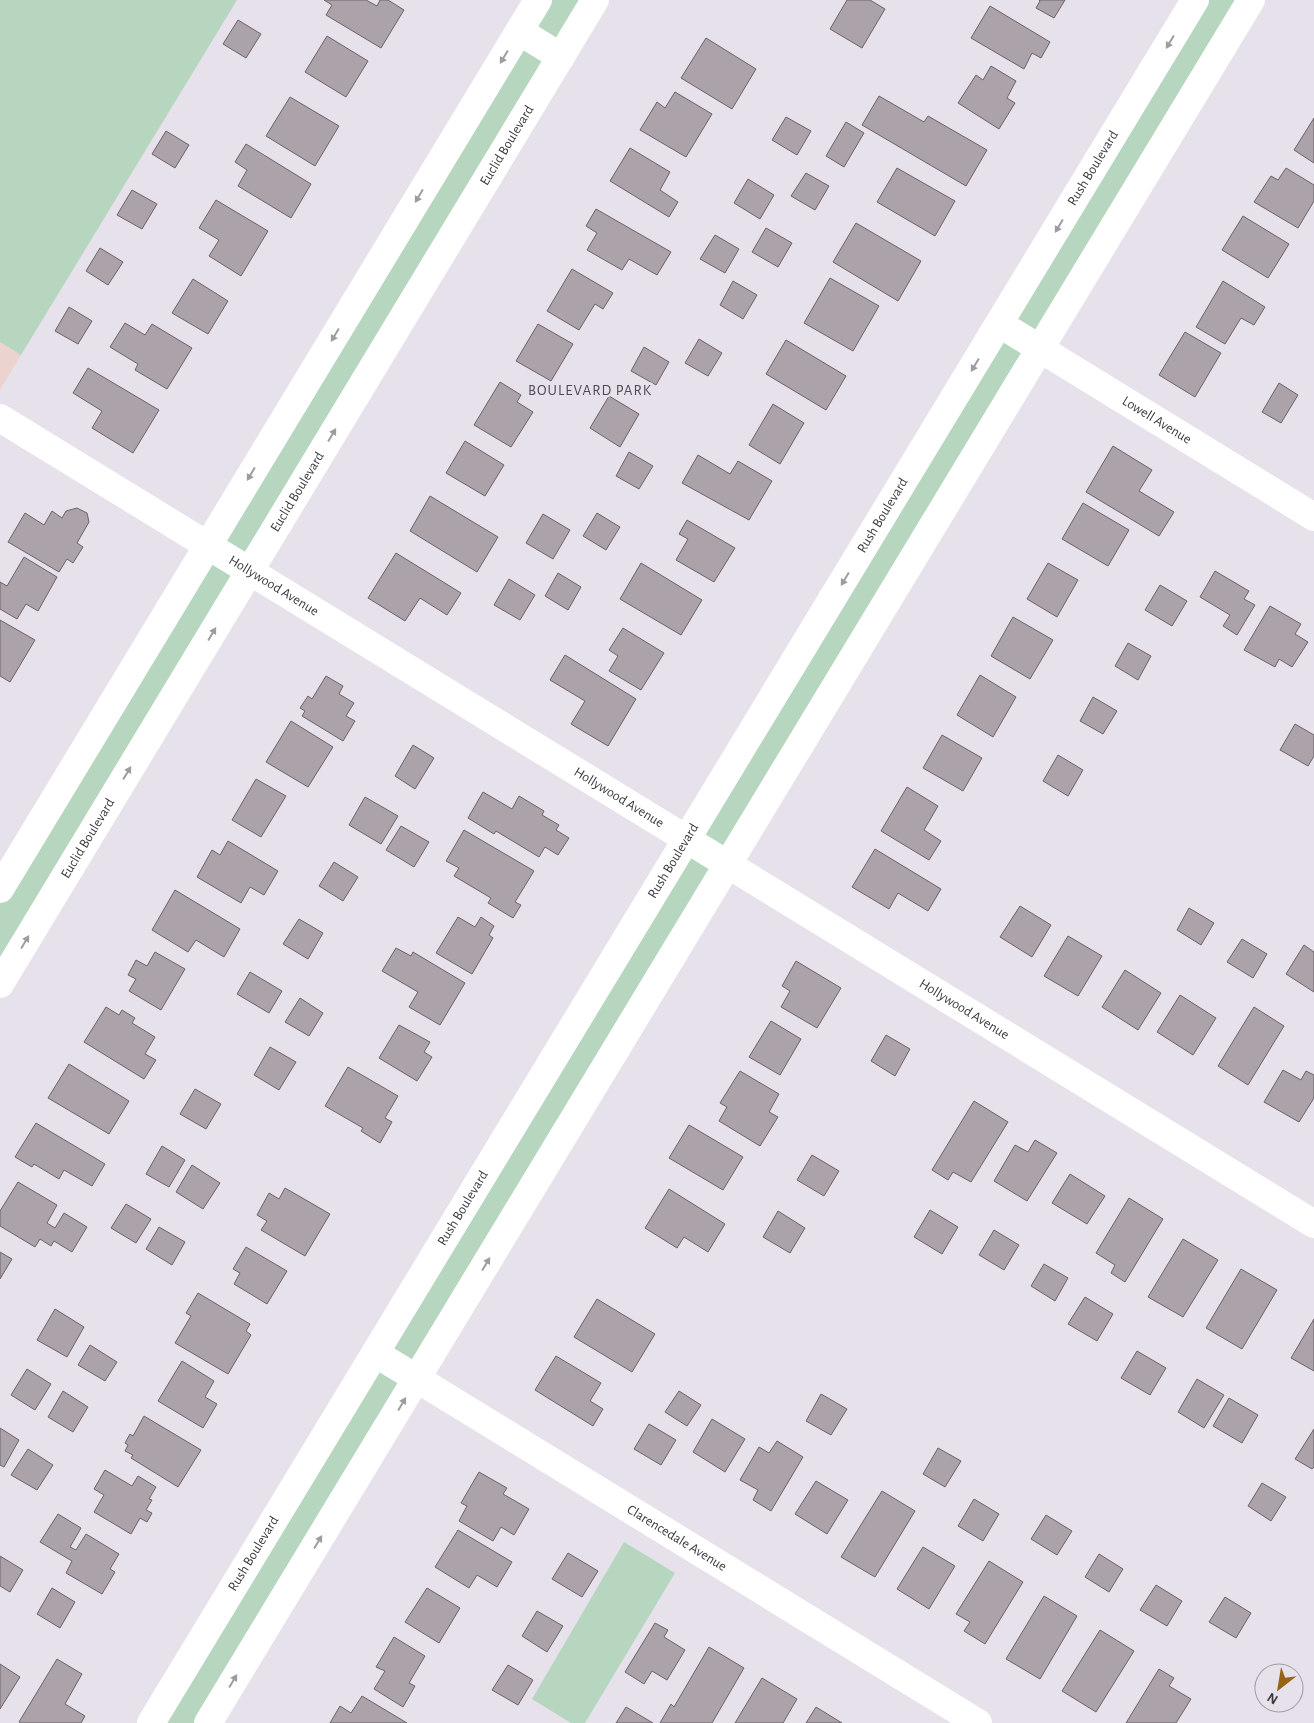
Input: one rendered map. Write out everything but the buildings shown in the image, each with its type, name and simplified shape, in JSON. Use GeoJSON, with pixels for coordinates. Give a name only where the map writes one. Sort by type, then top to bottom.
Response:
{"type":"FeatureCollection","features":[{"type":"Feature","properties":{"kind":"street"},"geometry":{"type":"LineString","coordinates":[[0,889],[538,0]]}},
{"type":"Feature","properties":{"kind":"street","name":"Euclid Boulevard"},"geometry":{"type":"LineString","coordinates":[[0,984],[595,0]]}},
{"type":"Feature","properties":{"kind":"street","name":"Rush Boulevard"},"geometry":{"type":"LineString","coordinates":[[151,1723],[1195,0]]}},
{"type":"Feature","properties":{"kind":"street"},"geometry":{"type":"LineString","coordinates":[[208,1723],[1251,0]]}},
{"type":"Feature","properties":{"kind":"street"},"geometry":{"type":"LineString","coordinates":[[519,31],[561,57]]}},
{"type":"Feature","properties":{"kind":"street","name":"Lowell Avenue"},"geometry":{"type":"LineString","coordinates":[[1000,324],[1314,517]]}},
{"type":"Feature","properties":{"kind":"street","name":"Hollywood Avenue"},"geometry":{"type":"LineString","coordinates":[[0,418],[1314,1224]]}},
{"type":"Feature","properties":{"kind":"street","name":"Clarencedale Avenue"},"geometry":{"type":"LineString","coordinates":[[375,1353],[978,1723]]}},
{"type":"Feature","properties":{"kind":"shaded area"},"geometry":{"type":"Polygon","coordinates":[[[0,342],[21,355],[0,390],[0,342]]]}},
{"type":"Feature","properties":{"kind":"green space"},"geometry":{"type":"Polygon","coordinates":[[[0,0],[237,0],[21,355],[0,342],[0,0]]]}},
{"type":"Feature","properties":{"kind":"green space"},"geometry":{"type":"Polygon","coordinates":[[[538,0],[595,0],[0,984],[0,889],[538,0]]]}},
{"type":"Feature","properties":{"kind":"green space"},"geometry":{"type":"Polygon","coordinates":[[[1195,0],[1251,0],[208,1723],[151,1723],[1195,0]]]}},
{"type":"Feature","properties":{"kind":"green space"},"geometry":{"type":"Polygon","coordinates":[[[624,1542],[675,1573],[585,1723],[571,1723],[532,1699],[624,1542]]]}},
{"type":"Feature","properties":{"kind":"district","name":"BOULEVARD PARK"},"geometry":{"type":"Point","coordinates":[590,390]}}]}
